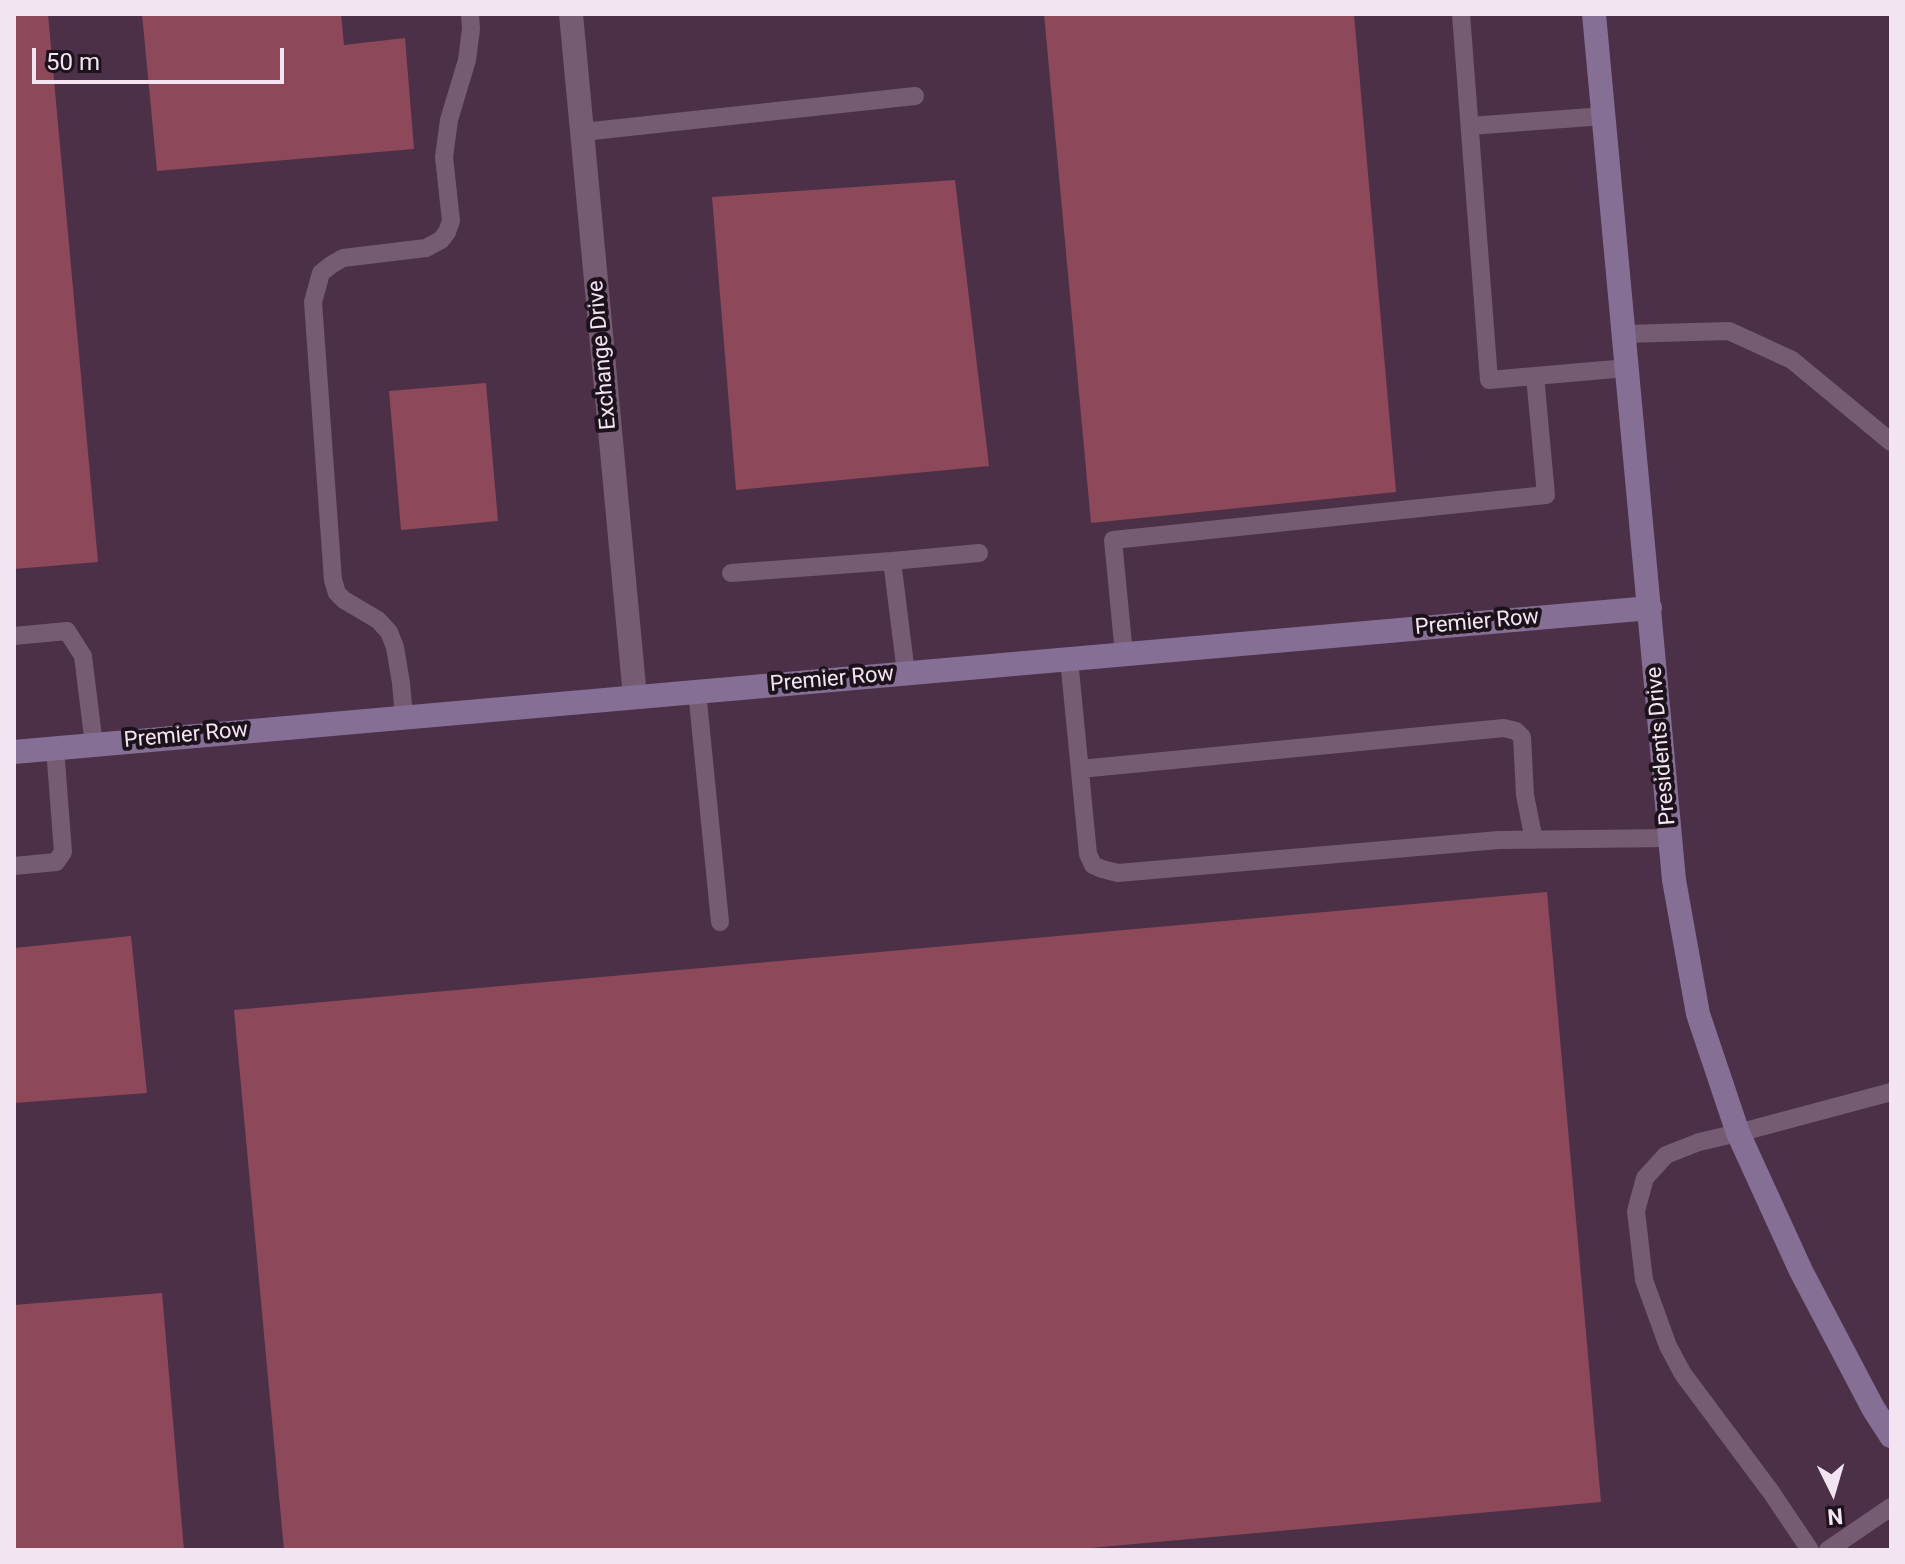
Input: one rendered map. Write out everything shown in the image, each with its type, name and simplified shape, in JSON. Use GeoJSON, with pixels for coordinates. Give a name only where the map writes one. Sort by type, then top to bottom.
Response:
{"type":"FeatureCollection","features":[{"type":"Feature","properties":{"kind":"street","name":"Exchange Drive"},"geometry":{"type":"LineString","coordinates":[[571,14],[635,697]]}},
{"type":"Feature","properties":{"kind":"street","name":"Presidents Drive"},"geometry":{"type":"LineString","coordinates":[[1594,14],[1674,880],[1698,1014],[1738,1133],[1801,1271],[1891,1436]]}},
{"type":"Feature","properties":{"kind":"street","name":"Premier Row"},"geometry":{"type":"LineString","coordinates":[[14,752],[1650,608]]}},
{"type":"Feature","properties":{"kind":"lane"},"geometry":{"type":"LineString","coordinates":[[404,717],[395,647],[389,632],[378,620],[344,600],[337,593],[333,580],[313,302],[321,273],[343,258],[426,248],[441,240],[447,232],[451,221],[444,157],[449,120],[467,60],[470,14]]}},
{"type":"Feature","properties":{"kind":"lane"},"geometry":{"type":"LineString","coordinates":[[1461,14],[1489,380],[1627,368]]}},
{"type":"Feature","properties":{"kind":"lane"},"geometry":{"type":"LineString","coordinates":[[583,132],[915,96]]}},
{"type":"Feature","properties":{"kind":"lane"},"geometry":{"type":"LineString","coordinates":[[1470,126],[1604,116]]}},
{"type":"Feature","properties":{"kind":"lane"},"geometry":{"type":"LineString","coordinates":[[1624,334],[1729,331],[1792,360],[1891,442]]}},
{"type":"Feature","properties":{"kind":"lane"},"geometry":{"type":"LineString","coordinates":[[1124,654],[1113,540],[1546,495],[1535,376]]}},
{"type":"Feature","properties":{"kind":"lane"},"geometry":{"type":"LineString","coordinates":[[731,573],[979,553]]}},
{"type":"Feature","properties":{"kind":"lane"},"geometry":{"type":"LineString","coordinates":[[892,561],[906,673]]}},
{"type":"Feature","properties":{"kind":"lane"},"geometry":{"type":"LineString","coordinates":[[14,636],[67,631],[83,656],[94,745]]}},
{"type":"Feature","properties":{"kind":"lane"},"geometry":{"type":"LineString","coordinates":[[1069,659],[1088,854],[1093,865],[1102,869],[1118,873],[1499,840],[1670,838]]}},
{"type":"Feature","properties":{"kind":"lane"},"geometry":{"type":"LineString","coordinates":[[697,691],[720,922]]}},
{"type":"Feature","properties":{"kind":"lane"},"geometry":{"type":"LineString","coordinates":[[1080,769],[1504,728],[1516,731],[1522,737],[1525,795],[1534,840]]}},
{"type":"Feature","properties":{"kind":"lane"},"geometry":{"type":"LineString","coordinates":[[14,866],[56,862],[63,852],[55,748]]}},
{"type":"Feature","properties":{"kind":"lane"},"geometry":{"type":"LineString","coordinates":[[1810,1550],[1683,1374],[1668,1346],[1644,1280],[1636,1211],[1645,1178],[1666,1155],[1699,1142],[1891,1092]]}},
{"type":"Feature","properties":{"kind":"lane"},"geometry":{"type":"LineString","coordinates":[[1828,1550],[1891,1507]]}},
{"type":"Feature","properties":{"kind":"shaded area"},"geometry":{"type":"Polygon","coordinates":[[[14,14],[1891,14],[1891,1550],[14,1550],[14,14]]]}},
{"type":"Feature","properties":{"kind":"building"},"geometry":{"type":"Polygon","coordinates":[[[14,14],[48,14],[98,562],[14,569],[14,14]]]}},
{"type":"Feature","properties":{"kind":"building"},"geometry":{"type":"Polygon","coordinates":[[[142,14],[341,14],[344,45],[405,38],[414,149],[157,171],[142,14]]]}},
{"type":"Feature","properties":{"kind":"building"},"geometry":{"type":"Polygon","coordinates":[[[1044,14],[1354,14],[1396,492],[1091,523],[1044,14]]]}},
{"type":"Feature","properties":{"kind":"building"},"geometry":{"type":"Polygon","coordinates":[[[955,180],[989,466],[736,490],[712,197],[955,180]]]}},
{"type":"Feature","properties":{"kind":"building"},"geometry":{"type":"Polygon","coordinates":[[[486,383],[498,521],[401,530],[389,391],[486,383]]]}},
{"type":"Feature","properties":{"kind":"building"},"geometry":{"type":"Polygon","coordinates":[[[1547,892],[1601,1502],[1068,1550],[284,1550],[234,1010],[1547,892]]]}},
{"type":"Feature","properties":{"kind":"building"},"geometry":{"type":"Polygon","coordinates":[[[131,936],[147,1093],[14,1103],[14,948],[131,936]]]}},
{"type":"Feature","properties":{"kind":"building"},"geometry":{"type":"Polygon","coordinates":[[[162,1293],[184,1550],[14,1550],[14,1305],[162,1293]]]}}]}
